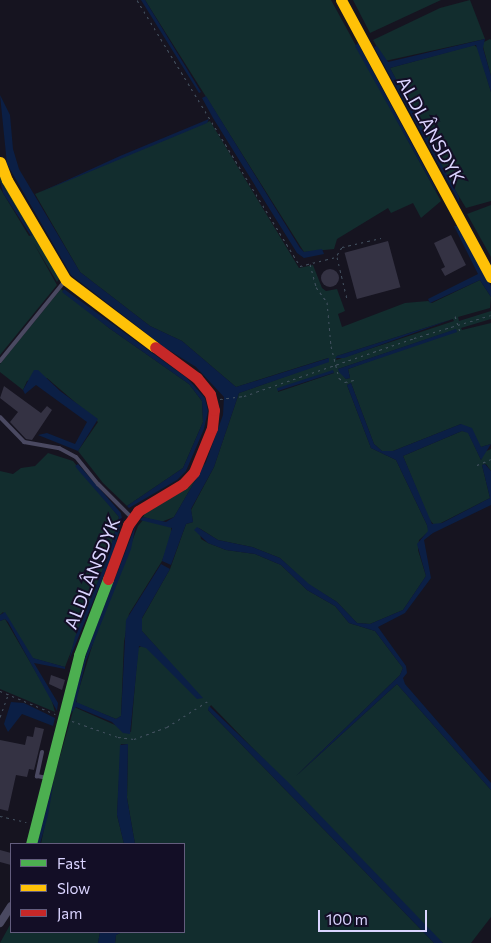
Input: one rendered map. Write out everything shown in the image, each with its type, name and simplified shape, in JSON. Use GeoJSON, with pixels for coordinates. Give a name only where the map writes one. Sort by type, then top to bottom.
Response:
{"type":"FeatureCollection","features":[{"type":"Feature","properties":{"kind":"street","name":"ALDLÂNSDYK"},"geometry":{"type":"LineString","coordinates":[[341,0],[491,277]]}},
{"type":"Feature","properties":{"kind":"street","name":"ALDLÂNSDYK"},"geometry":{"type":"LineString","coordinates":[[0,162],[6,180],[66,280],[197,378],[213,405],[212,428],[194,472],[183,484],[132,518],[79,655],[31,843]]}},
{"type":"Feature","properties":{"kind":"street"},"geometry":{"type":"LineString","coordinates":[[0,923],[10,908]]}},
{"type":"Feature","properties":{"kind":"lane"},"geometry":{"type":"LineString","coordinates":[[0,361],[66,280]]}},
{"type":"Feature","properties":{"kind":"lane"},"geometry":{"type":"LineString","coordinates":[[0,417],[29,444],[59,448],[76,457],[98,484],[132,518]]}},
{"type":"Feature","properties":{"kind":"lane"},"geometry":{"type":"LineString","coordinates":[[42,752],[37,776],[47,778]]}},
{"type":"Feature","properties":{"kind":"path"},"geometry":{"type":"LineString","coordinates":[[137,0],[300,266],[336,256],[342,247],[381,238]]}},
{"type":"Feature","properties":{"kind":"path"},"geometry":{"type":"LineString","coordinates":[[336,256],[347,299]]}},
{"type":"Feature","properties":{"kind":"path"},"geometry":{"type":"LineString","coordinates":[[310,263],[314,282],[327,302],[334,365],[342,381],[354,380]]}},
{"type":"Feature","properties":{"kind":"path"},"geometry":{"type":"LineString","coordinates":[[454,316],[461,334]]}},
{"type":"Feature","properties":{"kind":"path"},"geometry":{"type":"LineString","coordinates":[[223,399],[238,397],[457,324],[491,316]]}},
{"type":"Feature","properties":{"kind":"path"},"geometry":{"type":"LineString","coordinates":[[477,465],[491,459]]}},
{"type":"Feature","properties":{"kind":"path"},"geometry":{"type":"LineString","coordinates":[[0,691],[62,717],[118,737],[134,739],[167,727],[211,699]]}},
{"type":"Feature","properties":{"kind":"path"},"geometry":{"type":"LineString","coordinates":[[0,718],[8,695]]}},
{"type":"Feature","properties":{"kind":"path"},"geometry":{"type":"LineString","coordinates":[[0,816],[36,824]]}},
{"type":"Feature","properties":{"kind":"green space"},"geometry":{"type":"Polygon","coordinates":[[[145,0],[331,0],[441,201],[421,218],[413,203],[391,213],[388,208],[337,239],[334,249],[304,252],[145,0]]]}},
{"type":"Feature","properties":{"kind":"green space"},"geometry":{"type":"Polygon","coordinates":[[[353,0],[441,0],[370,33],[353,0]]]}},
{"type":"Feature","properties":{"kind":"green space"},"geometry":{"type":"Polygon","coordinates":[[[470,0],[485,39],[385,61],[373,40],[440,8],[470,0]]]}},
{"type":"Feature","properties":{"kind":"green space"},"geometry":{"type":"Polygon","coordinates":[[[491,40],[491,76],[482,43],[491,40]]]}},
{"type":"Feature","properties":{"kind":"green space"},"geometry":{"type":"Polygon","coordinates":[[[474,45],[478,48],[491,92],[491,201],[466,208],[441,167],[390,68],[474,45]]]}},
{"type":"Feature","properties":{"kind":"green space"},"geometry":{"type":"Polygon","coordinates":[[[210,121],[299,268],[313,265],[322,288],[326,291],[337,289],[345,311],[338,314],[342,327],[405,303],[428,301],[432,303],[480,280],[491,297],[490,308],[458,317],[459,321],[491,311],[491,319],[461,328],[462,330],[491,323],[491,444],[481,447],[461,424],[393,451],[382,451],[374,444],[351,383],[347,385],[371,448],[396,460],[429,531],[419,540],[418,550],[426,576],[403,610],[370,624],[357,623],[337,602],[308,584],[280,558],[252,547],[218,540],[199,528],[201,539],[208,543],[226,550],[255,554],[281,565],[307,590],[335,606],[349,623],[375,631],[403,668],[400,675],[296,776],[397,684],[491,790],[491,917],[471,943],[443,943],[436,937],[211,705],[208,710],[434,943],[115,943],[116,935],[120,933],[185,933],[185,843],[135,843],[127,798],[128,744],[121,744],[117,815],[124,843],[41,843],[55,774],[74,707],[131,732],[138,648],[142,646],[160,651],[142,631],[140,622],[170,569],[186,524],[193,522],[191,510],[214,467],[239,393],[329,361],[328,358],[236,387],[182,341],[150,326],[80,272],[35,194],[210,121]],[[453,319],[337,356],[336,360],[454,321],[453,319]],[[457,329],[338,369],[346,379],[350,378],[348,369],[457,329]],[[333,371],[278,389],[278,392],[334,373],[333,371]]]}},
{"type":"Feature","properties":{"kind":"green space"},"geometry":{"type":"Polygon","coordinates":[[[0,169],[60,277],[57,282],[33,242],[57,285],[0,355],[0,188],[29,236],[32,235],[0,181],[0,169]]]}},
{"type":"Feature","properties":{"kind":"green space"},"geometry":{"type":"Polygon","coordinates":[[[491,205],[491,257],[467,214],[491,205]]]}},
{"type":"Feature","properties":{"kind":"green space"},"geometry":{"type":"Polygon","coordinates":[[[61,289],[109,328],[189,384],[202,401],[203,422],[183,468],[127,506],[103,483],[78,451],[98,422],[47,378],[27,381],[23,390],[0,372],[0,364],[61,289]]]}},
{"type":"Feature","properties":{"kind":"green space"},"geometry":{"type":"Polygon","coordinates":[[[462,431],[468,432],[481,460],[484,452],[491,449],[491,471],[486,464],[482,465],[490,498],[435,526],[429,519],[403,456],[462,431]]]}},
{"type":"Feature","properties":{"kind":"green space"},"geometry":{"type":"Polygon","coordinates":[[[48,453],[73,461],[119,517],[108,557],[65,667],[32,658],[3,612],[0,615],[0,471],[13,474],[21,468],[35,466],[48,453]]]}},
{"type":"Feature","properties":{"kind":"green space"},"geometry":{"type":"Polygon","coordinates":[[[206,462],[174,517],[161,522],[143,517],[147,510],[193,478],[206,462]]]}},
{"type":"Feature","properties":{"kind":"green space"},"geometry":{"type":"Polygon","coordinates":[[[143,520],[171,527],[171,538],[162,561],[129,614],[124,642],[121,716],[116,719],[77,703],[76,699],[93,643],[138,526],[143,520]]]}},
{"type":"Feature","properties":{"kind":"green space"},"geometry":{"type":"Polygon","coordinates":[[[5,619],[51,698],[55,712],[0,689],[0,621],[5,619]]]}},
{"type":"Feature","properties":{"kind":"green space"},"geometry":{"type":"Polygon","coordinates":[[[10,925],[10,933],[100,933],[98,943],[0,943],[10,925]]]}},
{"type":"Feature","properties":{"kind":"water"},"geometry":{"type":"Polygon","coordinates":[[[141,0],[145,0],[201,92],[199,93],[141,0]]]}},
{"type":"Feature","properties":{"kind":"water"},"geometry":{"type":"Polygon","coordinates":[[[485,39],[483,48],[491,76],[491,92],[476,45],[390,68],[459,197],[459,202],[374,47],[377,46],[388,62],[485,39]]]}},
{"type":"Feature","properties":{"kind":"water"},"geometry":{"type":"Polygon","coordinates":[[[358,43],[435,187],[437,193],[355,46],[358,43]]]}},
{"type":"Feature","properties":{"kind":"water"},"geometry":{"type":"Polygon","coordinates":[[[0,95],[10,115],[13,149],[19,169],[80,272],[150,326],[182,341],[236,387],[329,358],[329,362],[239,393],[214,467],[191,509],[193,522],[186,524],[171,565],[162,561],[172,528],[140,520],[143,517],[166,522],[174,517],[206,462],[223,415],[224,397],[196,367],[164,347],[71,275],[7,164],[0,95]]]}},
{"type":"Feature","properties":{"kind":"water"},"geometry":{"type":"Polygon","coordinates":[[[206,96],[300,248],[304,252],[322,249],[324,254],[304,258],[297,253],[213,118],[202,98],[206,96]]]}},
{"type":"Feature","properties":{"kind":"water"},"geometry":{"type":"Polygon","coordinates":[[[209,119],[207,123],[41,192],[120,156],[209,119]]]}},
{"type":"Feature","properties":{"kind":"water"},"geometry":{"type":"Polygon","coordinates":[[[0,181],[32,235],[31,236],[3,193],[0,181]]]}},
{"type":"Feature","properties":{"kind":"water"},"geometry":{"type":"Polygon","coordinates":[[[454,226],[458,226],[491,286],[491,297],[480,280],[430,303],[428,299],[478,274],[454,226]]]}},
{"type":"Feature","properties":{"kind":"water"},"geometry":{"type":"Polygon","coordinates":[[[64,289],[187,378],[205,398],[208,411],[204,429],[186,471],[177,480],[129,508],[127,506],[183,468],[203,422],[202,401],[189,384],[109,328],[62,292],[64,289]]]}},
{"type":"Feature","properties":{"kind":"water"},"geometry":{"type":"Polygon","coordinates":[[[453,319],[344,358],[335,358],[337,356],[453,319]]]}},
{"type":"Feature","properties":{"kind":"water"},"geometry":{"type":"Polygon","coordinates":[[[456,329],[457,332],[348,369],[350,378],[346,379],[339,372],[338,369],[456,329]]]}},
{"type":"Feature","properties":{"kind":"water"},"geometry":{"type":"Polygon","coordinates":[[[34,370],[38,370],[60,391],[98,419],[78,451],[38,435],[47,433],[75,444],[87,422],[36,385],[25,394],[23,390],[34,370]]]}},
{"type":"Feature","properties":{"kind":"water"},"geometry":{"type":"Polygon","coordinates":[[[333,370],[334,373],[278,391],[277,388],[333,370]]]}},
{"type":"Feature","properties":{"kind":"water"},"geometry":{"type":"Polygon","coordinates":[[[351,383],[374,444],[382,451],[393,451],[461,424],[472,428],[481,447],[491,444],[481,460],[468,433],[462,431],[403,456],[432,524],[442,523],[490,498],[482,465],[485,464],[491,471],[491,505],[433,533],[424,540],[431,578],[405,613],[378,627],[406,666],[407,673],[403,678],[405,684],[491,783],[491,790],[397,684],[296,776],[400,675],[403,668],[375,631],[349,623],[335,606],[307,590],[281,565],[255,554],[226,550],[208,543],[194,530],[197,527],[218,540],[252,547],[280,558],[309,584],[337,602],[357,623],[370,624],[403,610],[426,576],[417,544],[428,531],[427,525],[396,460],[371,448],[347,385],[351,383]]]}},
{"type":"Feature","properties":{"kind":"water"},"geometry":{"type":"Polygon","coordinates":[[[78,464],[121,513],[122,519],[114,551],[69,660],[75,637],[108,557],[119,517],[75,466],[78,464]]]}},
{"type":"Feature","properties":{"kind":"water"},"geometry":{"type":"Polygon","coordinates":[[[136,524],[131,549],[86,661],[76,702],[116,719],[121,716],[126,620],[161,564],[170,569],[142,618],[142,631],[203,698],[197,699],[146,648],[139,646],[130,734],[123,733],[112,722],[76,707],[69,716],[88,648],[136,524]]]}},
{"type":"Feature","properties":{"kind":"water"},"geometry":{"type":"Polygon","coordinates":[[[5,612],[33,658],[65,667],[65,669],[34,663],[58,703],[57,711],[8,622],[5,619],[0,621],[0,615],[5,612]]]}},
{"type":"Feature","properties":{"kind":"water"},"geometry":{"type":"Polygon","coordinates":[[[11,702],[24,703],[55,718],[53,726],[22,714],[8,732],[4,724],[11,702]]]}},
{"type":"Feature","properties":{"kind":"water"},"geometry":{"type":"Polygon","coordinates":[[[209,706],[288,782],[443,943],[434,943],[208,710],[209,706]]]}},
{"type":"Feature","properties":{"kind":"water"},"geometry":{"type":"Polygon","coordinates":[[[128,744],[127,798],[135,843],[124,843],[117,815],[120,745],[128,744]]]}},
{"type":"Feature","properties":{"kind":"water"},"geometry":{"type":"Polygon","coordinates":[[[54,780],[48,815],[40,843],[37,843],[54,780]]]}},
{"type":"Feature","properties":{"kind":"water"},"geometry":{"type":"Polygon","coordinates":[[[100,933],[120,933],[116,935],[115,943],[98,943],[100,933]]]}},
{"type":"Feature","properties":{"kind":"building"},"geometry":{"type":"Polygon","coordinates":[[[451,235],[466,265],[445,276],[441,269],[445,267],[434,243],[451,235]]]}},
{"type":"Feature","properties":{"kind":"building"},"geometry":{"type":"Polygon","coordinates":[[[388,241],[400,287],[357,299],[345,253],[388,241]]]}},
{"type":"Feature","properties":{"kind":"building"},"geometry":{"type":"Polygon","coordinates":[[[326,269],[334,269],[339,274],[337,285],[326,287],[321,282],[321,274],[326,269]]]}},
{"type":"Feature","properties":{"kind":"building"},"geometry":{"type":"Polygon","coordinates":[[[4,386],[41,413],[47,406],[52,410],[32,440],[26,439],[10,422],[18,412],[0,398],[4,386]]]}},
{"type":"Feature","properties":{"kind":"building"},"geometry":{"type":"Polygon","coordinates":[[[51,675],[65,680],[62,690],[49,684],[51,675]]]}},
{"type":"Feature","properties":{"kind":"building"},"geometry":{"type":"Polygon","coordinates":[[[35,727],[44,729],[34,770],[29,769],[27,777],[16,775],[8,811],[0,809],[0,740],[25,745],[27,736],[33,737],[35,727]]]}},
{"type":"Feature","properties":{"kind":"building"},"geometry":{"type":"Polygon","coordinates":[[[0,850],[10,853],[10,865],[0,862],[0,850]]]}},
{"type":"Feature","properties":{"kind":"traffic: fast"},"geometry":{"type":"LineString","coordinates":[[31,843],[79,655],[108,579]]}},
{"type":"Feature","properties":{"kind":"traffic: slow"},"geometry":{"type":"LineString","coordinates":[[341,0],[491,277]]}},
{"type":"Feature","properties":{"kind":"traffic: slow"},"geometry":{"type":"LineString","coordinates":[[0,162],[7,180],[66,280],[155,347]]}},
{"type":"Feature","properties":{"kind":"traffic: jam"},"geometry":{"type":"LineString","coordinates":[[108,579],[128,525],[138,511],[183,484],[194,472],[212,428],[214,410],[210,394],[197,378],[155,347]]}}]}
